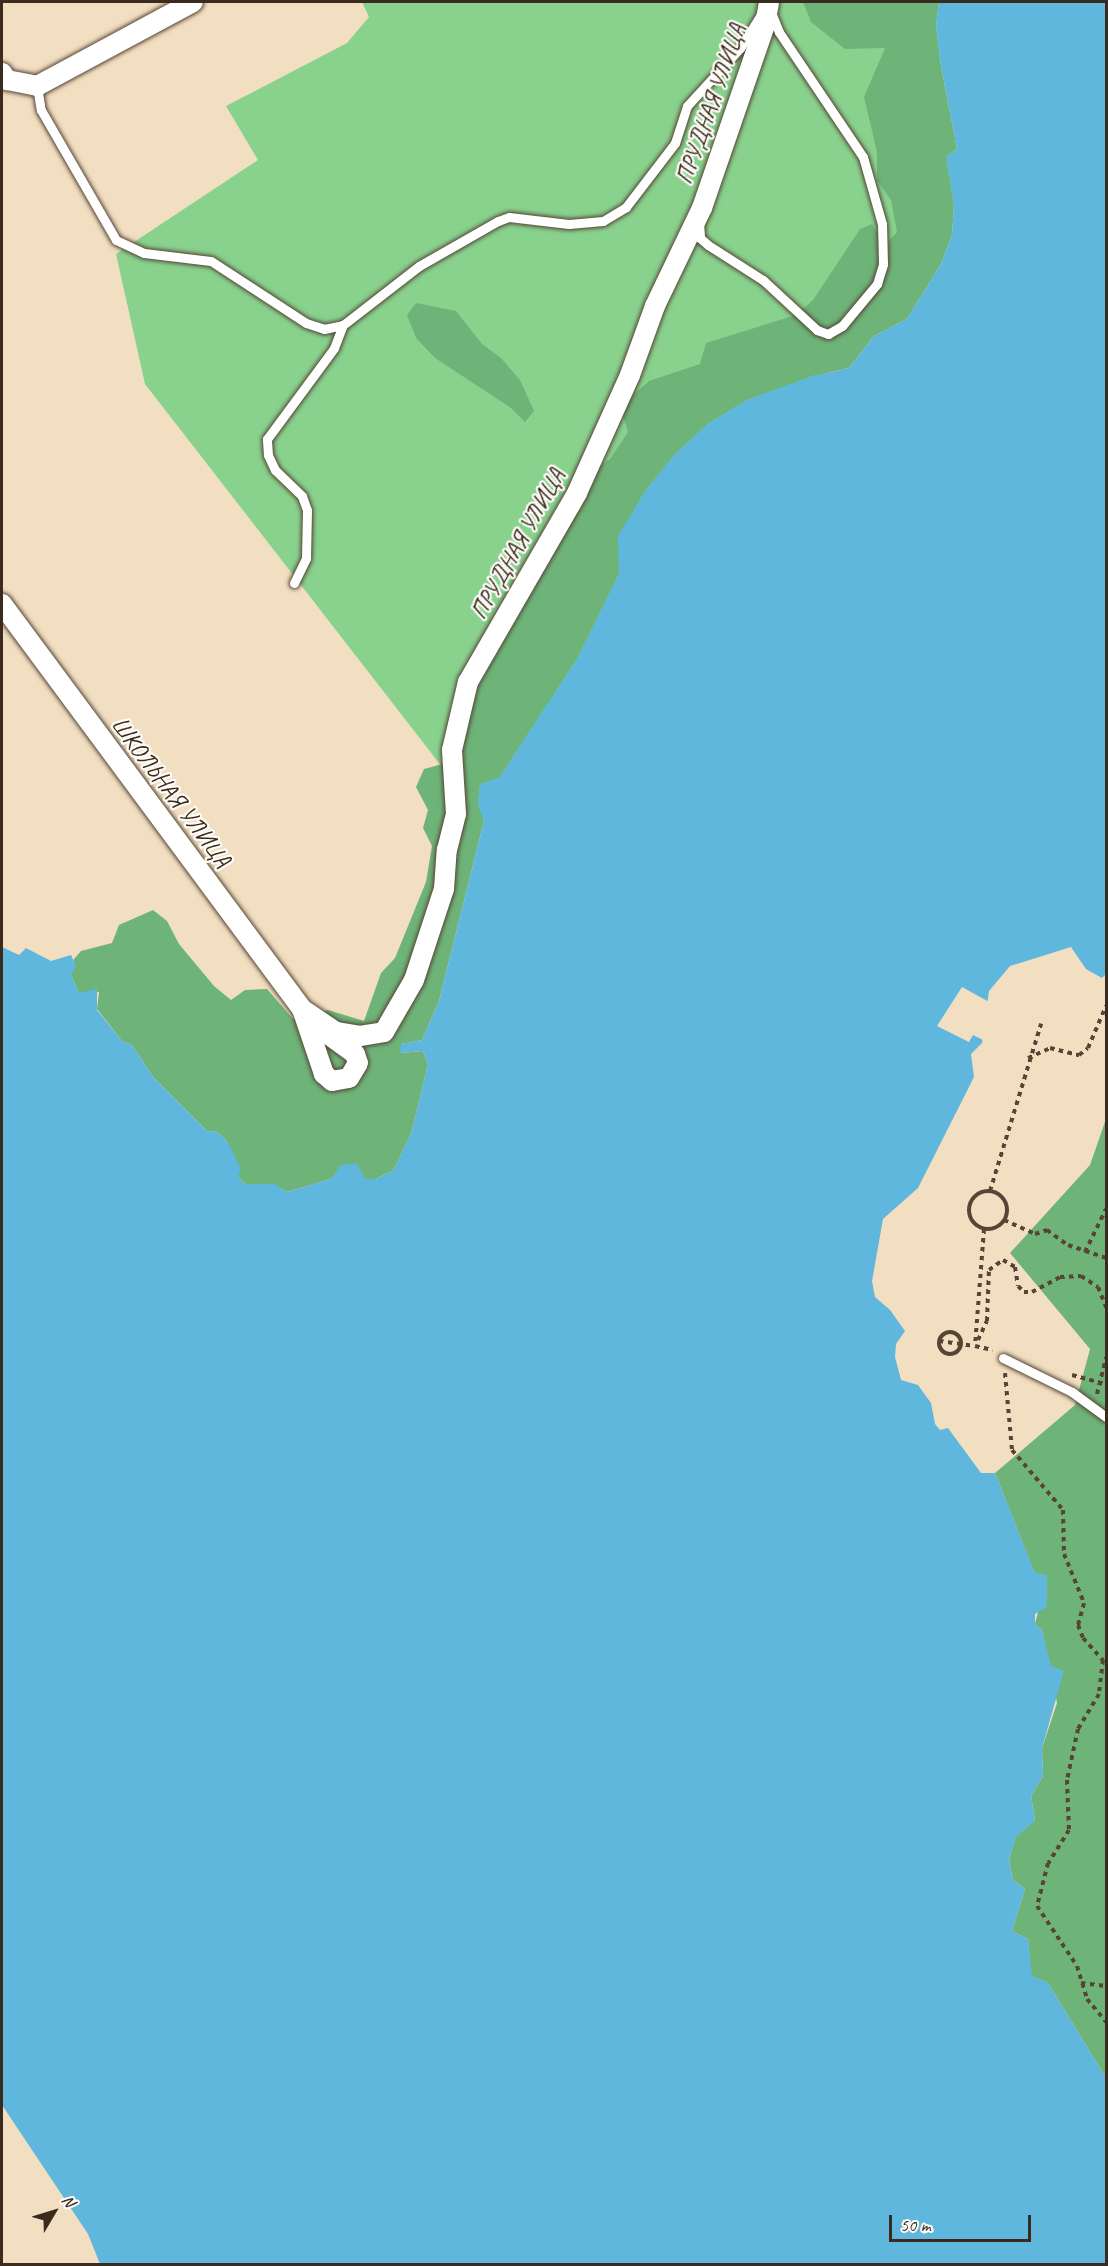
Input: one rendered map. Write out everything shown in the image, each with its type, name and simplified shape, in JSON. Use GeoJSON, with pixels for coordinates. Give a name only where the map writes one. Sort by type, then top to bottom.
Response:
{"type":"FeatureCollection","features":[{"type":"Feature","properties":{"kind":"street"},"geometry":{"type":"LineString","coordinates":[[2,74],[7,80],[36,86],[193,2]]}},
{"type":"Feature","properties":{"kind":"street","name":"ПРУДНАЯ УЛИЦА"},"geometry":{"type":"LineString","coordinates":[[302,1009],[336,1032],[360,1036],[384,1032],[414,980],[444,889],[447,850],[456,814],[452,750],[468,682],[577,493],[644,342],[655,306],[698,216],[765,24],[769,3]]}},
{"type":"Feature","properties":{"kind":"street","name":"ШКОЛЬНАЯ УЛИЦА"},"geometry":{"type":"LineString","coordinates":[[2,604],[302,1009]]}},
{"type":"Feature","properties":{"kind":"lane"},"geometry":{"type":"LineString","coordinates":[[36,86],[41,110],[117,240],[144,253],[211,261],[306,323],[324,329],[343,325],[419,266],[498,220],[508,216],[569,224],[603,221],[626,207],[675,143],[687,106],[740,48],[769,3]]}},
{"type":"Feature","properties":{"kind":"lane"},"geometry":{"type":"LineString","coordinates":[[698,216],[700,238],[763,280],[817,330],[828,334],[842,326],[877,284],[883,264],[882,224],[863,157],[779,32],[769,3]]}},
{"type":"Feature","properties":{"kind":"lane"},"geometry":{"type":"LineString","coordinates":[[294,583],[306,558],[307,510],[302,496],[275,470],[268,455],[267,439],[334,348],[343,325]]}},
{"type":"Feature","properties":{"kind":"lane"},"geometry":{"type":"LineString","coordinates":[[1003,1358],[1072,1392],[1107,1417]]}},
{"type":"Feature","properties":{"kind":"path"},"geometry":{"type":"LineString","coordinates":[[1027,1058],[1050,1047],[1079,1055],[1088,1048],[1106,1006]]}},
{"type":"Feature","properties":{"kind":"path"},"geometry":{"type":"LineString","coordinates":[[1103,1016],[1107,1010]]}},
{"type":"Feature","properties":{"kind":"path"},"geometry":{"type":"LineString","coordinates":[[990,1191],[1027,1058],[1041,1024]]}},
{"type":"Feature","properties":{"kind":"path"},"geometry":{"type":"LineString","coordinates":[[990,1191],[1005,1202],[1004,1220],[995,1228],[984,1228],[973,1222],[969,1210],[973,1198],[990,1191]]}},
{"type":"Feature","properties":{"kind":"path"},"geometry":{"type":"LineString","coordinates":[[1085,1252],[1107,1209]]}},
{"type":"Feature","properties":{"kind":"path"},"geometry":{"type":"LineString","coordinates":[[1004,1220],[1035,1234],[1047,1230],[1085,1252],[1107,1258]]}},
{"type":"Feature","properties":{"kind":"path"},"geometry":{"type":"LineString","coordinates":[[977,1341],[976,1292],[984,1228]]}},
{"type":"Feature","properties":{"kind":"path"},"geometry":{"type":"LineString","coordinates":[[975,1346],[987,1321],[989,1270],[1003,1260],[1015,1267],[1018,1286],[1024,1292],[1032,1292],[1060,1277],[1081,1276],[1098,1287],[1107,1307]]}},
{"type":"Feature","properties":{"kind":"path"},"geometry":{"type":"LineString","coordinates":[[950,1331],[960,1337],[962,1344],[959,1351],[948,1354],[942,1351],[939,1341],[950,1331]]}},
{"type":"Feature","properties":{"kind":"path"},"geometry":{"type":"LineString","coordinates":[[939,1341],[975,1346],[1002,1353],[1012,1450],[1063,1510],[1064,1554],[1084,1603],[1078,1625],[1083,1638],[1103,1660],[1104,1668],[1096,1703],[1078,1729],[1065,1795],[1071,1814],[1069,1830],[1048,1863],[1036,1906],[1077,1966],[1087,1999],[1107,2022]]}},
{"type":"Feature","properties":{"kind":"path"},"geometry":{"type":"LineString","coordinates":[[1098,1400],[1099,1382],[1107,1357]]}},
{"type":"Feature","properties":{"kind":"path"},"geometry":{"type":"LineString","coordinates":[[1067,1374],[1107,1384]]}},
{"type":"Feature","properties":{"kind":"path"},"geometry":{"type":"LineString","coordinates":[[1081,1983],[1107,1986]]}},
{"type":"Feature","properties":{"kind":"green space"},"geometry":{"type":"Polygon","coordinates":[[[362,2],[939,2],[936,24],[954,205],[484,821],[145,384],[116,254],[258,160],[226,106],[347,43],[369,17],[362,2]]]}},
{"type":"Feature","properties":{"kind":"green space"},"geometry":{"type":"Polygon","coordinates":[[[803,2],[939,2],[936,24],[940,60],[957,149],[946,157],[954,205],[952,235],[941,264],[907,319],[874,336],[849,368],[813,376],[747,400],[709,423],[674,455],[644,493],[619,536],[619,574],[577,659],[499,778],[480,784],[478,803],[484,821],[439,1001],[422,1040],[401,1044],[401,1053],[423,1051],[428,1065],[411,1134],[393,1171],[375,1179],[331,1179],[287,1192],[274,1185],[245,1184],[238,1177],[227,1141],[217,1132],[207,1131],[153,1077],[132,1045],[122,1041],[97,1009],[99,992],[79,993],[71,975],[74,959],[81,951],[112,943],[119,925],[153,910],[167,921],[179,944],[214,986],[231,1000],[245,990],[267,989],[293,1019],[328,1010],[364,1021],[381,973],[395,958],[426,882],[432,846],[423,828],[428,810],[416,787],[424,769],[454,761],[463,701],[599,467],[610,459],[628,432],[623,415],[631,397],[649,381],[700,364],[706,343],[796,315],[813,300],[860,229],[872,224],[885,245],[897,232],[891,200],[877,180],[877,152],[864,97],[885,48],[845,49],[811,22],[803,2]]]}},
{"type":"Feature","properties":{"kind":"green space"},"geometry":{"type":"Polygon","coordinates":[[[416,303],[456,311],[482,344],[501,358],[520,380],[534,411],[525,422],[511,408],[435,358],[416,338],[407,315],[416,303]]]}},
{"type":"Feature","properties":{"kind":"green space"},"geometry":{"type":"Polygon","coordinates":[[[1106,1119],[1106,2078],[1048,1983],[1031,1976],[1028,1939],[1012,1931],[1025,1889],[1013,1880],[1009,1860],[1016,1836],[1035,1820],[1031,1796],[1043,1776],[1042,1748],[1057,1703],[1042,1630],[1035,1624],[1047,1576],[1035,1574],[995,1473],[1075,1405],[1090,1349],[1010,1253],[1090,1165],[1106,1119]]]}},
{"type":"Feature","properties":{"kind":"water"},"geometry":{"type":"Polygon","coordinates":[[[939,2],[1106,2],[1106,974],[1102,978],[1086,969],[1071,947],[1010,966],[989,991],[982,1043],[971,1054],[974,1077],[918,1188],[883,1219],[872,1281],[875,1297],[890,1310],[905,1331],[896,1344],[895,1357],[901,1380],[918,1385],[931,1403],[935,1424],[940,1430],[948,1428],[981,1473],[995,1473],[1035,1573],[1047,1575],[1047,1607],[1035,1614],[1035,1624],[1042,1630],[1051,1666],[1064,1671],[1042,1748],[1043,1776],[1031,1796],[1035,1820],[1016,1837],[1009,1860],[1013,1880],[1025,1889],[1012,1931],[1028,1939],[1032,1976],[1048,1983],[1106,2078],[1106,2264],[100,2264],[88,2234],[2,2105],[2,947],[19,955],[26,948],[51,961],[71,955],[76,966],[71,975],[79,993],[97,989],[97,1010],[122,1041],[132,1045],[153,1077],[207,1131],[217,1132],[227,1141],[241,1169],[238,1177],[245,1184],[274,1184],[287,1192],[331,1179],[341,1165],[357,1163],[365,1179],[375,1179],[393,1171],[411,1134],[428,1065],[423,1051],[400,1053],[401,1044],[422,1040],[439,1001],[484,821],[478,803],[480,784],[499,778],[577,659],[619,574],[618,536],[644,493],[674,455],[709,423],[747,400],[813,376],[849,368],[874,336],[907,319],[941,264],[952,235],[954,205],[946,157],[957,149],[940,60],[936,24],[939,2]]]}},
{"type":"Feature","properties":{"kind":"pier"},"geometry":{"type":"Polygon","coordinates":[[[962,987],[991,1003],[985,1041],[973,1035],[969,1042],[937,1026],[962,987]]]}}]}
